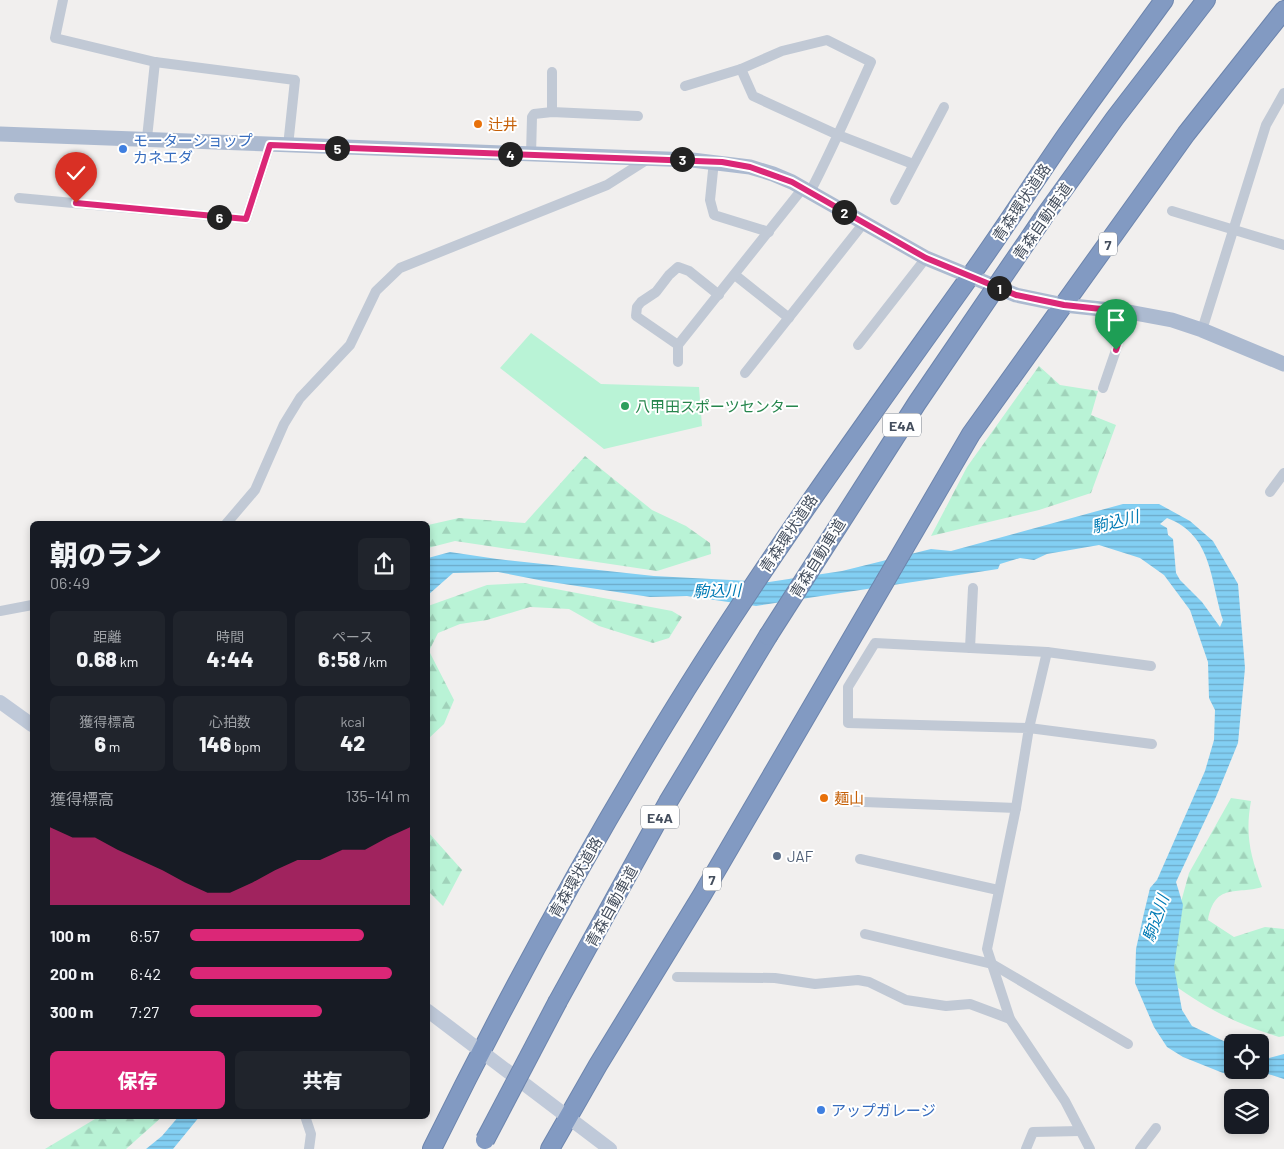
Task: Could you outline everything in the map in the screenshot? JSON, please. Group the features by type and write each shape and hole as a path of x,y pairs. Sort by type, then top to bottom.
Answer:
{"highway":[{"name":"青森環状道路","path":"432,1149 480,1051 605,824 728,623 836,462 970,277 1068,133 1164,0"},
{"name":"青森自動車道","path":"483,1144 558,1001 668,802 768,636 917,403 1043,218 1120,110 1206,0"},
{"name":"7","path":"550,1149 567,1117 702,895 940,484 987,411 1186,134 1284,10"}],"main road":[{"path":"0,134 147,138 288,146 714,162 750,167 773,174 806,190 926,258 1016,295 1064,305 1129,312 1172,320 1202,330 1284,364"}],"street":[{"path":"63,0 55,38 155,62 296,80 288,146"},
{"path":"678,362 678,345 769,232 806,190 838,135 871,62 827,40 782,51 740,68 685,86"},
{"path":"147,138 155,62"},
{"path":"740,68 756,99 838,135 912,164"},
{"path":"552,72 552,112"},
{"path":"1202,330 1266,125 1284,93"},
{"path":"896,200 912,164 944,107"},
{"path":"531,154 532,117 538,113 638,116"},
{"path":"19,198 246,219 270,145"},
{"path":"229,521 255,490 284,424 300,398 350,345 376,291 400,268 606,185 648,160"},
{"path":"714,162 710,200 714,215 769,232"},
{"path":"1172,211 1284,245"},
{"path":"745,373 863,224"},
{"path":"858,345 926,258"},
{"path":"678,345 636,316 637,307 641,302 656,292 678,267 689,271 719,295"},
{"path":"735,275 789,318"},
{"path":"1103,388 1129,312"},
{"path":"1270,492 1284,473"},
{"path":"970,648 973,588"},
{"path":"0,611 30,605"},
{"path":"1151,666 1047,652 875,643 848,687 848,723 1029,728 1152,744"},
{"path":"1047,652 1029,728 1016,808 987,949 1010,1019 1065,1101 1090,1149"},
{"path":"0,702 30,724"},
{"path":"839,801 1016,808"},
{"path":"860,859 998,890"},
{"path":"865,934 992,964 1128,1044"},
{"path":"677,977 775,978 815,984 858,980 868,982 906,1000 946,1006 970,1004 1010,1019"},
{"path":"430,1013 610,1149"},
{"path":"306,1119 311,1134 309,1149"},
{"path":"1140,1149 1156,1128"},
{"path":"1026,1149 1033,1132 1080,1131"}],"green space":[{"name":"八甲田スポーツセンター","path":"531,333 601,384 699,387 702,426 604,449 500,368"},
{"path":"1039,366 1060,385 1098,391 1091,415 1116,425 1091,493 1039,510 931,536 967,467"},
{"path":"585,456 652,510 686,526 710,543 711,554 657,571 455,541 430,547 430,525 459,518 525,523"},
{"path":"524,583 672,611 682,617 669,638 653,643 599,626 569,609 530,607 487,620 460,624 438,633 430,649 430,605 487,585"},
{"path":"430,653 454,700 444,724 430,737"},
{"path":"1231,798 1251,801 1248,824 1250,844 1254,865 1262,887 1228,892 1222,895 1211,908 1208,920 1234,937 1265,927 1284,929 1284,1036 1279,1037 1236,1021 1197,1001 1171,983 1168,949 1189,873"},
{"path":"430,834 462,870 443,906 430,893"},
{"path":"95,1119 160,1119 126,1149 45,1149"}],"water":[{"name":"駒込川","path":"1123,504 1159,504 1190,521 1213,541 1238,584 1245,668 1238,743 1216,797 1176,882 1183,905 1174,967 1182,1010 1192,1026 1224,1041 1224,1073 1183,1057 1167,1047 1154,1027 1135,983 1136,949 1150,888 1157,880 1205,771 1214,740 1215,710 1209,698 1208,662 1190,610 1164,575 1140,558 1099,545 1047,554 1034,560 1020,558 1000,564 998,569 756,606 687,596 650,597 498,572 453,573 430,593 430,557 450,552 654,576 769,582 842,571 931,549 951,551","holes":["1167,518 1182,526 1202,547 1212,575 1223,620 1220,627 1202,602 1180,580 1176,573 1173,539 1168,535 1167,528 1160,524"]},
{"path":"1284,1054 1284,1079 1269,1074 1269,1058"},
{"path":"176,1119 198,1119 173,1149 146,1149 162,1136"}],"place":[{"name":"辻井","path":"478,124"},
{"name":"モーターショップ カネエダ","path":"123,149"},
{"name":"八甲田スポーツセンター","path":"625,406"},
{"name":"麺山","path":"824,798"},
{"name":"JAF","path":"777,856"},
{"name":"アップガレージ","path":"821,1110"}],"route":[{"path":"76,203 246,219 270,145 722,162 750,167 792,182 863,224 926,258 1016,295 1064,305 1129,312 1116,350"}]}
